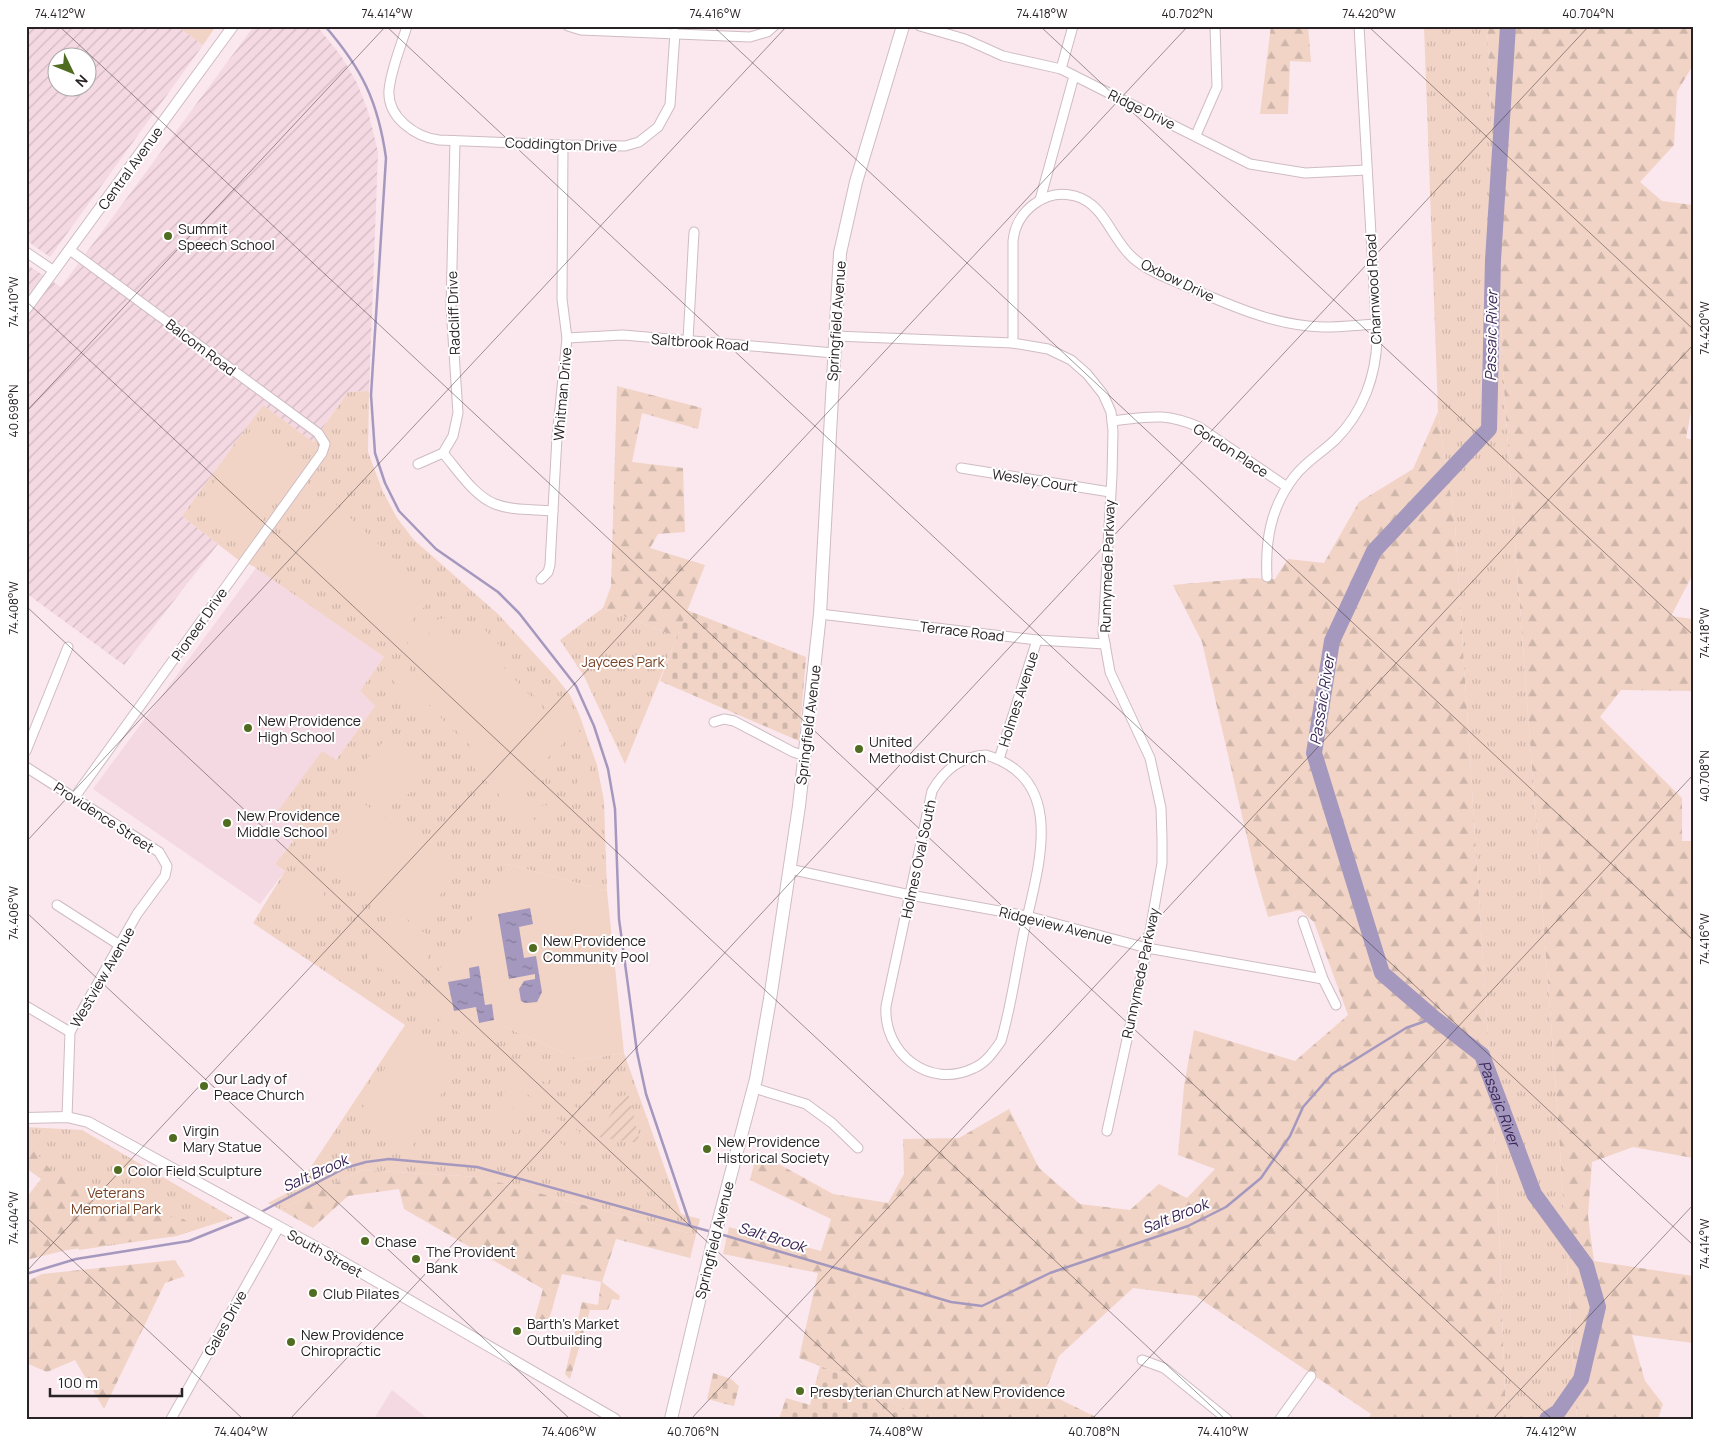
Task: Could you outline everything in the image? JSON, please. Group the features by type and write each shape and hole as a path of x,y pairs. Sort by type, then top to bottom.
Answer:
{"main road":[{"name":"Springfield Avenue","path":"671,1419 718,1222 754,1088 770,998 804,756 820,614 838,269 848,213 903,26"}],"street":[{"name":"Central Avenue","path":"26,309 233,26"},
{"name":"Coddington Drive","path":"407,26 389,88 389,96 394,110 410,129 424,137 455,141 563,146 625,146 639,142 653,133 663,121 670,105 675,33"},
{"path":"568,26 581,30 750,37 759,35 774,26"},
{"name":"Ridge Drive","path":"920,26 965,39 1003,56 1061,69 1196,135 1250,164 1305,173 1367,170"},
{"path":"1061,69 1073,26"},
{"path":"1196,135 1217,87 1215,26"},
{"name":"Charnwood Road","path":"1267,577 1266,552 1270,527 1288,487 1303,466 1341,433 1362,404 1375,363 1376,324 1359,26"},
{"path":"1013,343 1014,236 1021,217 1040,200 1074,76"},
{"name":"Radcliff Drive","path":"443,452 453,436 458,413 451,307 455,141"},
{"name":"Whitman Drive","path":"542,579 548,572 550,565 552,511 567,338 562,299 563,146"},
{"name":"Oxbow Drive","path":"1040,200 1065,195 1085,200 1101,213 1118,242 1141,265 1252,313 1305,326 1323,327 1376,324"},
{"path":"688,340 694,232"},
{"name":"Balcom Road","path":"70,250 318,433 324,440 324,449"},
{"path":"26,252 54,271"},
{"name":"Saltbrook Road","path":"567,338 623,335 834,353"},
{"name":"Runnymede Parkway","path":"834,336 1013,343 1048,348 1071,360 1098,387 1111,412 1105,644 1110,672 1150,758 1161,808 1162,863 1107,1131"},
{"name":"Gordon Place","path":"1112,422 1161,416 1185,421 1199,427 1288,487"},
{"name":"Pioneer Drive","path":"74,798 324,449"},
{"path":"418,464 443,452 476,490 494,504 508,508 552,511"},
{"name":"Wesley Court","path":"961,468 1110,492"},
{"name":"Terrace Road","path":"820,614 1037,640 1105,644"},
{"name":"Holmes Avenue","path":"999,759 1037,640"},
{"path":"26,751 68,647"},
{"path":"714,722 724,719 734,721 804,756"},
{"name":"Holmes Oval South","path":"986,755 999,759 1012,765 1024,777 1036,798 1042,821 1042,840 1001,1040 992,1054 976,1068 960,1074 945,1075 919,1069 900,1053 893,1042 885,1018 886,1006 929,804 937,782 948,770 968,758 986,755"},
{"name":"Providence Street","path":"26,767 159,852 167,866 165,876"},
{"name":"Ridgeview Avenue","path":"789,870 910,895 1027,916 1146,948 1323,979"},
{"name":"Westview Avenue","path":"67,1117 70,1032 137,914 165,876"},
{"path":"57,906 120,946"},
{"path":"1303,921 1323,979 1336,1005"},
{"path":"26,1006 70,1032"},
{"path":"754,1088 806,1104 832,1123 858,1148"},
{"name":"South Street","path":"26,1118 67,1117 88,1122 276,1225 615,1419"},
{"name":"Gales Drive","path":"171,1419 276,1225"},
{"path":"1142,1360 1164,1368 1227,1419"},
{"path":"1280,1419 1310,1376"}],"shaded area":[{"path":"26,26 177,26 203,45 50,257 26,240"},
{"path":"254,26 317,26 341,56 357,83 368,111 378,152 369,391 348,392 313,442 263,405 182,516 218,544 124,665 26,593 26,264 61,287"},
{"name":"New Providence High School","path":"256,568 384,657 360,691 375,706 335,761 322,751 279,812 297,825 293,840 275,864 285,871 260,904 93,789"},
{"path":"392,1390 428,1419 374,1419"}],"green space":[{"path":"177,26 216,26 203,45"},
{"path":"1271,26 1308,26 1311,62 1290,61 1288,114 1260,114"},
{"path":"1424,26 1487,26 1505,405 1557,1104 1577,1419 1506,1419 1497,1178 1455,524 1438,412"},
{"path":"1487,26 1693,26 1693,65 1677,92 1674,145 1640,182 1662,201 1693,205 1693,401 1686,438 1693,440 1693,574 1671,616 1693,619 1693,691 1621,690 1600,717 1682,798 1682,841 1693,841 1693,1158 1633,1147 1592,1162 1588,1216 1594,1261 1693,1276 1693,1343 1632,1335 1645,1381 1663,1404 1658,1419 1577,1419 1557,1104 1505,405"},
{"path":"617,386 702,408 698,429 642,413 632,462 683,468 685,532 658,534 650,548 705,565 677,637 603,608 611,586"},
{"path":"369,391 368,452 383,492 397,518 414,540 498,614 555,676 570,695 579,714 597,765 604,801 607,891 507,864 505,1027 580,1060 624,1053 681,1214 700,1219 696,1235 479,1177 362,1170 281,1210 268,1203 297,1188 405,1025 253,923 285,871 275,864 293,841 288,836 297,825 278,811 322,751 336,760 375,706 360,691 384,657 253,566 237,559 182,516 263,405 313,442 348,392"},
{"path":"1438,412 1455,524 1497,1178 1506,1419 1368,1419 1371,1414 1196,1296 1133,1288 1059,1356 1045,1392 1100,1419 922,1419 854,1379 799,1358 818,1273 723,1254 729,1227 821,1251 831,1219 750,1180 757,1152 833,1194 888,1203 904,1174 903,1139 959,1138 1009,1109 1039,1168 1080,1204 1130,1210 1159,1184 1187,1198 1215,1169 1178,1155 1184,1086 1194,1030 1295,1061 1348,1015 1314,922 1300,910 1268,917 1255,872 1202,642 1173,585 1252,578 1275,579 1288,559 1324,563 1359,502 1413,469"},
{"path":"255,424 305,461 243,545 196,508"},
{"path":"329,498 434,596 392,643 283,546"},
{"name":"Jaycees Park","path":"603,608 677,637 625,764 584,676 560,640"},
{"path":"687,610 806,657 799,741 660,681"},
{"path":"445,618 470,621 486,631 579,731 587,746 590,761 588,776 582,790 573,801 561,809 546,814 529,813 536,822 530,828 383,670 390,664 401,676 401,665 406,646 418,631 435,621","holes":["447,626 463,628 478,635 575,740 580,756 581,770 577,783 569,794 559,802 546,805 531,805 516,799 416,691 410,670 414,650 427,635 436,629"]},
{"path":"441,628 454,641 424,668 412,655"},
{"path":"471,632 569,738 512,791 414,685"},
{"path":"393,734 393,740 426,773 411,792 390,799 379,798 368,793 360,785 353,773 385,740 385,735"},
{"path":"358,800 459,866 419,927 318,861"},
{"name":"New Providence Community Pool","path":"507,864 607,891 624,1053 580,1060 505,1027 489,1053 417,1005"},
{"path":"299,870 310,872 323,882 324,897 321,905 310,916 283,902 281,896"},
{"path":"405,922 434,938 437,942 409,988 368,960 368,953 373,940 384,930"},
{"path":"404,1034 458,1064 410,1151 356,1120"},
{"path":"528,1055 555,1071 547,1084 521,1067"},
{"path":"518,1071 545,1088 537,1100 510,1084"},
{"path":"573,1083 600,1100 592,1112 565,1095"},
{"path":"508,1087 535,1104 527,1117 500,1100"},
{"path":"622,1095 629,1096 640,1143 597,1137"},
{"path":"563,1099 590,1116 582,1128 555,1112"},
{"path":"498,1104 525,1121 517,1133 490,1116"},
{"path":"553,1116 580,1132 572,1145 545,1128"},
{"name":"Veterans Memorial Park","path":"26,1127 82,1130 233,1218 176,1236 79,1250 72,1198 26,1164"},
{"path":"543,1132 570,1149 562,1161 535,1144"},
{"path":"33,1149 49,1168 67,1179 101,1192 126,1210 184,1219 195,1230 176,1236 67,1250 26,1260 26,1198 41,1179 26,1168 26,1158"},
{"path":"362,1170 479,1177 696,1235 690,1258 616,1239 602,1282 620,1296 619,1300 612,1299 608,1310 590,1310 570,1379 565,1374 582,1302 598,1305 601,1282 562,1274 547,1327 534,1321 543,1289 404,1209 399,1189 348,1196 313,1228 281,1210"},
{"path":"175,1260 185,1276 165,1283 104,1409 75,1360 47,1372 26,1363 26,1282 42,1274"},
{"path":"820,1366 854,1379 922,1419 779,1419 786,1398 810,1405"},
{"path":"713,1373 731,1379 739,1386 734,1406 707,1399"}],"water":[{"path":"530,908 533,924 519,927 524,958 536,956 542,992 537,1002 525,1003 521,1001 519,989 524,981 535,979 535,974 509,979 498,914"},
{"path":"479,966 485,1005 492,1004 494,1020 479,1023 476,1007 454,1011 448,982 470,978 469,968"}],"waterway":[{"path":"325,26 349,57 366,87 378,119 386,158 371,395 375,453 385,483 399,511 436,549 498,592 519,613 576,686 594,726 608,769 615,809 619,919 637,1052 646,1094 690,1224"},
{"name":"Passaic River","path":"1508,26 1493,260 1489,429 1374,551 1332,641 1314,753 1382,973 1434,1018 1482,1055 1534,1194 1586,1265 1598,1307 1581,1379 1558,1412 1547,1419"},
{"name":"Salt Brook","path":"720,1234 951,1302 982,1306 1050,1273 1188,1226 1226,1207 1261,1178 1290,1136 1303,1107 1332,1074 1406,1028 1434,1018"},
{"name":"Salt Brook","path":"259,1213 345,1168 366,1162 389,1159 477,1167 712,1232"},
{"name":"Salt Brook","path":"26,1274 76,1259 189,1241 251,1216"}],"place":[{"name":"Summit Speech School","path":"168,236"},
{"name":"New Providence High School","path":"248,728"},
{"name":"United Methodist Church","path":"859,749"},
{"name":"New Providence Middle School","path":"227,823"},
{"name":"New Providence Community Pool","path":"533,948"},
{"name":"Our Lady of Peace Church","path":"204,1086"},
{"name":"Virgin Mary Statue","path":"173,1138"},
{"name":"New Providence Historical Society","path":"707,1149"},
{"name":"Color Field Sculpture","path":"118,1170"},
{"name":"Chase","path":"365,1241"},
{"name":"The Provident Bank","path":"416,1259"},
{"name":"Club Pilates","path":"313,1293"},
{"name":"Barth's Market Outbuilding","path":"517,1331"},
{"name":"New Providence Chiropractic","path":"291,1342"},
{"name":"Presbyterian Church at New Providence","path":"800,1391"}]}
